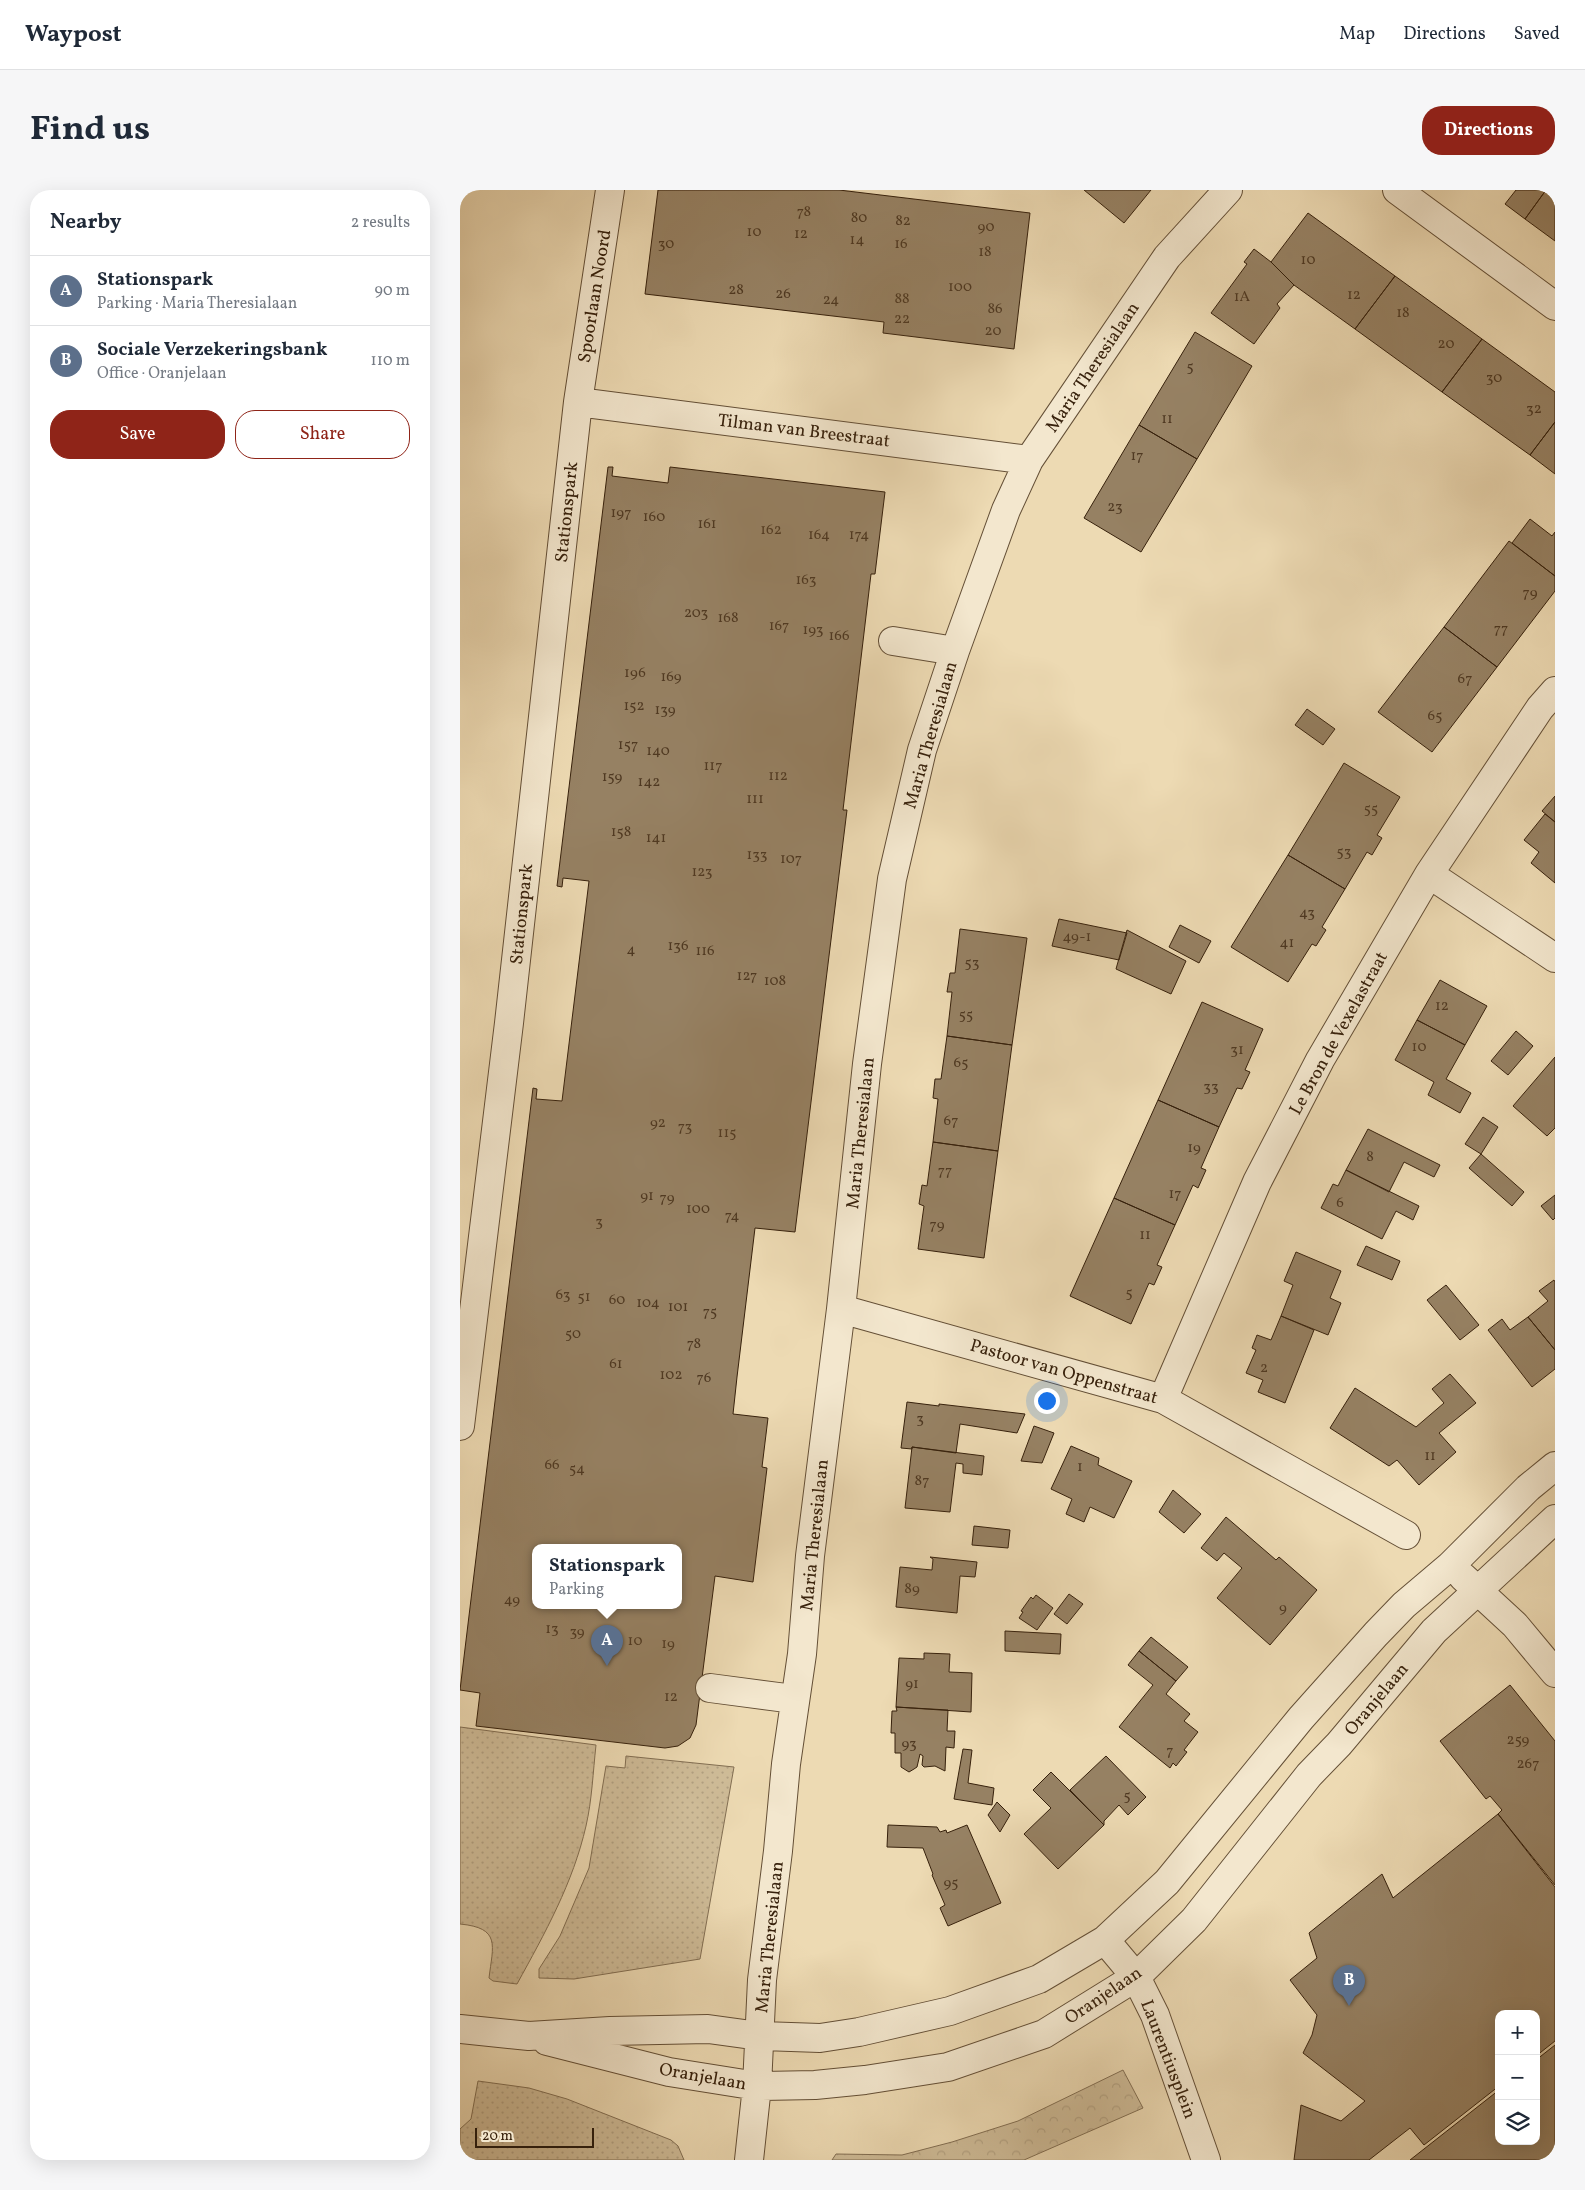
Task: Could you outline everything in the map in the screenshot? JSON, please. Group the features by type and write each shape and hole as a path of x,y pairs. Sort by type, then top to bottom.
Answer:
{"street":[{"name":"Spoorlaan Noord","path":"578,402 610,190"},
{"name":"Maria Theresialaan","path":"748,2160 756,2086 762,1980 794,1699 802,1654 810,1556 841,1309 867,1064 892,878 922,750 955,651 1006,510 1030,460 1167,257 1228,190"},
{"path":"1397,190 1555,306"},
{"name":"Tilman van Breestraat","path":"578,402 1030,460"},
{"name":"Stationspark","path":"460,1426 510,1013 578,402"},
{"path":"893,641 955,651"},
{"name":"Le Bron de Vexelastraat","path":"1162,1399 1257,1182 1320,1060 1428,874 1540,708 1555,690"},
{"path":"1428,874 1555,958"},
{"name":"Pastoor van Oppenstraat","path":"841,1309 1162,1399 1406,1534"},
{"name":"Oranjelaan","path":"460,2029 529,2036 610,2031 708,2029 759,2036 830,2037 950,2011 1039,1979 1105,1940 1168,1882 1301,1718 1376,1634 1404,1605 1450,1566 1528,1488 1555,1466"},
{"name":"Oranjelaan","path":"529,2036 584,2052 669,2072 756,2086 815,2085 865,2080 948,2067 1044,2034 1136,1977 1194,1920 1309,1775 1339,1744 1434,1631 1555,1519"},
{"path":"1450,1566 1515,1624 1555,1673"},
{"path":"710,1688 794,1699"},
{"name":"Laurentiusplein","path":"1105,1940 1136,1977 1155,2015 1206,2160"}],"green space":[{"path":"460,1727 596,1745 590,1806 574,1868 538,1946 517,1984 493,1981 489,1978 492,1947 488,1934 482,1929 460,1924"},
{"path":"626,1756 734,1767 700,1959 574,1979 539,1978 539,1969 560,1936 589,1868 606,1766 625,1768"},
{"path":"1123,2070 1143,2108 1024,2160 832,2160 836,2154 902,2155 952,2142 1018,2121"},
{"path":"478,2081 529,2088 567,2099 671,2140 678,2146 684,2160 460,2160 460,2129 471,2119"}],"building":[{"path":"658,190 839,190 1030,213 1014,349 883,333 884,322 645,294"},
{"path":"1084,190 1151,190 1124,223"},
{"path":"1516,190 1546,190 1525,219 1505,204"},
{"path":"1546,190 1555,190 1555,241 1525,219"},
{"path":"1308,213 1395,276 1355,329 1294,285 1271,262"},
{"path":"1254,249 1271,262 1294,285 1277,304 1280,308 1254,344 1211,313 1247,264 1244,262"},
{"path":"1395,276 1482,339 1442,392 1355,329"},
{"path":"1195,332 1252,366 1197,459 1139,425"},
{"path":"1482,339 1555,392 1555,422 1530,455 1442,392"},
{"path":"1555,422 1555,474 1530,455"},
{"path":"1139,425 1197,459 1141,552 1084,518"},
{"path":"608,467 613,467 612,476 668,483 670,467 885,492 875,574 871,574 843,810 847,810 795,1232 755,1228 733,1414 768,1418 762,1467 767,1468 753,1582 715,1576 696,1725 690,1738 678,1746 665,1748 476,1726 480,1693 460,1690 533,1088 537,1089 536,1099 562,1101 589,881 563,878 562,887 557,886"},
{"path":"1530,519 1552,536 1555,532 1555,576 1512,543"},
{"path":"1509,541 1555,576 1555,591 1497,667 1444,627"},
{"path":"1444,627 1497,667 1432,752 1378,712"},
{"path":"1307,709 1335,729 1323,745 1295,725"},
{"path":"1344,763 1400,797 1377,835 1382,838 1372,855 1367,852 1345,889 1288,855"},
{"path":"1555,796 1555,822 1542,811"},
{"path":"1545,814 1555,822 1555,883 1531,863 1539,852 1524,840"},
{"path":"1288,855 1345,889 1322,927 1326,930 1316,946 1312,944 1288,982 1231,947"},
{"path":"1059,919 1127,933 1119,960 1052,946"},
{"path":"1180,925 1211,941 1199,963 1169,947"},
{"path":"960,929 1027,938 1012,1045 947,1036 952,992 947,992 950,973 955,973"},
{"path":"1127,930 1186,961 1171,994 1116,969"},
{"path":"1440,980 1487,1006 1465,1045 1417,1020"},
{"path":"1202,1002 1263,1029 1245,1070 1250,1072 1242,1089 1237,1088 1219,1127 1158,1100"},
{"path":"1417,1020 1465,1045 1446,1079 1471,1093 1460,1113 1428,1095 1434,1082 1395,1060"},
{"path":"1516,1031 1533,1046 1508,1075 1491,1061"},
{"path":"947,1036 1012,1045 998,1151 933,1142 938,1099 933,1098 935,1079 941,1079"},
{"path":"1555,1057 1555,1128 1547,1136 1513,1106"},
{"path":"1158,1100 1219,1127 1201,1168 1206,1170 1198,1188 1193,1185 1175,1225 1114,1198"},
{"path":"1483,1117 1498,1127 1481,1154 1465,1144"},
{"path":"1368,1129 1440,1165 1434,1177 1404,1162 1389,1192 1346,1170"},
{"path":"933,1142 998,1151 984,1258 918,1249 924,1206 919,1204 922,1185 927,1186"},
{"path":"1481,1154 1524,1192 1512,1206 1469,1168"},
{"path":"1346,1170 1419,1206 1413,1220 1396,1211 1382,1239 1321,1208 1333,1184 1338,1186"},
{"path":"1555,1195 1555,1218 1553,1220 1541,1206"},
{"path":"1114,1198 1175,1225 1157,1265 1162,1267 1154,1285 1149,1283 1131,1324 1070,1296"},
{"path":"1366,1246 1400,1261 1392,1280 1357,1265"},
{"path":"1296,1252 1341,1271 1330,1298 1341,1303 1328,1335 1281,1316 1293,1285 1284,1281"},
{"path":"1554,1280 1555,1350 1528,1317 1548,1301 1539,1291"},
{"path":"1446,1285 1479,1325 1460,1340 1427,1300"},
{"path":"1281,1316 1314,1330 1285,1403 1258,1392 1263,1380 1246,1373 1256,1350 1252,1348 1257,1335 1271,1340"},
{"path":"1528,1317 1555,1350 1555,1369 1532,1387 1488,1330 1502,1319 1510,1330"},
{"path":"1450,1374 1476,1403 1439,1433 1456,1452 1419,1485 1397,1460 1389,1466 1330,1428 1355,1388 1416,1427 1444,1403 1432,1389"},
{"path":"907,1402 1025,1414 1017,1433 960,1424 956,1453 912,1447 912,1449 901,1448"},
{"path":"1034,1426 1054,1433 1042,1463 1021,1461"},
{"path":"1071,1446 1099,1458 1098,1465 1132,1481 1114,1518 1090,1507 1084,1522 1066,1514 1072,1499 1051,1489"},
{"path":"912,1447 984,1456 982,1475 963,1473 963,1464 956,1463 950,1512 905,1508"},
{"path":"1173,1490 1201,1514 1184,1533 1159,1512"},
{"path":"1226,1517 1276,1560 1279,1557 1317,1590 1270,1645 1217,1598 1242,1568 1224,1553 1217,1561 1201,1548"},
{"path":"974,1526 1010,1530 1008,1548 972,1545"},
{"path":"930,1557 977,1562 975,1577 960,1576 957,1613 896,1607 900,1567 932,1570 933,1559"},
{"path":"1069,1594 1083,1604 1067,1624 1054,1614"},
{"path":"1036,1595 1053,1608 1037,1630 1019,1618 1023,1612 1021,1611 1031,1597 1033,1599"},
{"path":"1005,1631 1061,1634 1060,1654 1005,1651"},
{"path":"1151,1637 1188,1667 1176,1681 1139,1651"},
{"path":"1139,1651 1176,1681 1166,1694 1190,1714 1184,1721 1198,1732 1184,1750 1187,1752 1176,1766 1173,1763 1170,1768 1119,1727 1153,1685 1128,1665"},
{"path":"924,1653 950,1654 949,1672 972,1673 971,1712 896,1707 899,1658 924,1659"},
{"path":"1510,1685 1555,1741 1555,1885 1498,1814 1502,1810 1490,1796 1486,1799 1440,1741"},
{"path":"896,1707 948,1710 947,1731 955,1731 954,1748 946,1747 945,1771 935,1766 924,1767 922,1765 923,1756 920,1754 917,1767 909,1772 901,1767 901,1753 895,1753 895,1733 891,1733 892,1711 897,1711"},
{"path":"963,1749 972,1750 968,1783 994,1788 992,1805 954,1799"},
{"path":"1106,1756 1146,1797 1128,1815 1119,1805 1104,1821 1104,1825 1070,1790"},
{"path":"1051,1772 1104,1825 1058,1869 1024,1834 1051,1808 1033,1790"},
{"path":"997,1802 1010,1815 1000,1832 988,1815"},
{"path":"1498,1814 1555,1887 1555,2041 1540,2053 1540,2010 1495,2010 1495,2089 1424,2145 1410,2128 1369,2160 1294,2160 1301,2105 1341,2121 1365,2101 1303,2053 1312,2035 1317,2015 1290,1980 1317,1958 1309,1933 1382,1874 1393,1898"},
{"path":"888,1825 937,1827 940,1832 946,1830 947,1833 967,1825 1001,1903 948,1926 940,1908 945,1905 923,1848 887,1847"},
{"path":"1555,2045 1555,2160 1410,2160 1495,2093 1495,2145 1540,2145 1540,2057"}],"place":[{"name":"Stationspark","path":"607,1666"},
{"name":"Sociale Verzekeringsbank","path":"1349,2006"}]}
